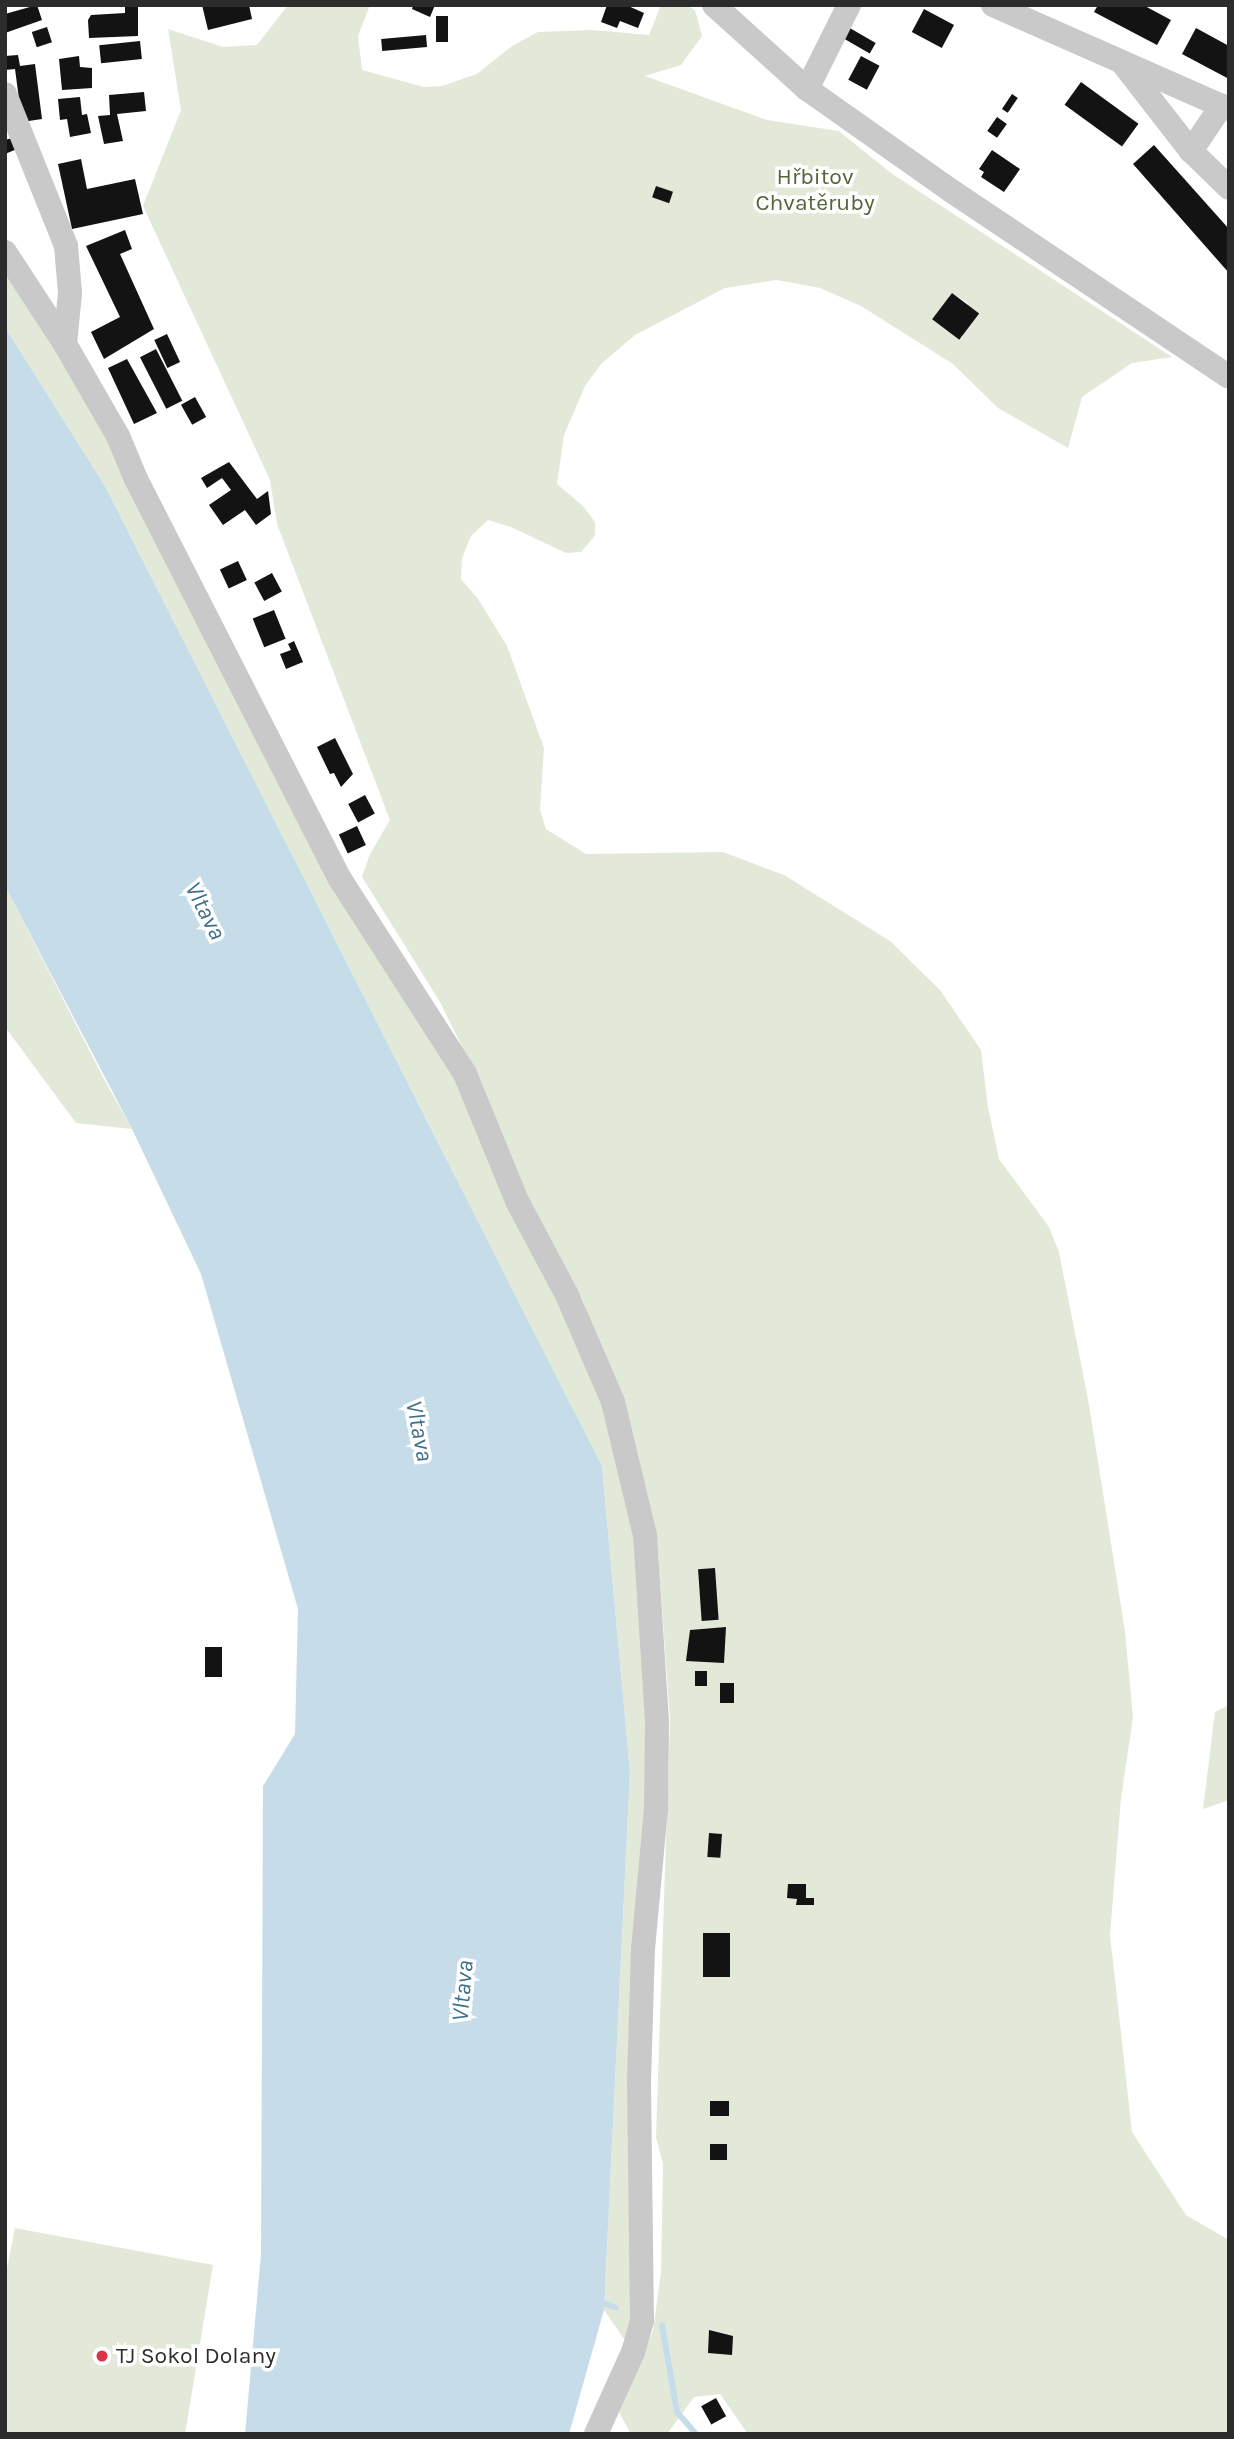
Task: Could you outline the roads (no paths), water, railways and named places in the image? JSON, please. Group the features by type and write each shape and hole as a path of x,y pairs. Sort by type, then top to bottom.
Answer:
{"street":[{"path":"714,5 807,89 953,192 1229,377"},
{"path":"807,89 849,5"},
{"path":"993,5 1124,65 1225,107 1191,151"},
{"path":"1124,65 1191,151 1229,187"},
{"path":"5,94 66,246 70,293 65,344"},
{"path":"5,252 65,344 118,436 136,479 340,879 465,1074 517,1200 567,1295 613,1402 645,1535 657,1723 656,1809 643,1948 639,2079 642,2321 633,2352 596,2434"}],"water":[{"name":"Vltava","path":"5,327 105,486 602,1466 630,1772 604,2310 569,2434 245,2434 261,2254 263,1786 295,1734 298,1609 201,1274 132,1129 5,886"}],"waterway":[{"path":"598,2301 616,2308"},
{"path":"662,2325 677,2412 696,2434"}],"place":[{"name":"TJ Sokol Dolany","path":"102,2356"}],"park label":[{"name":"Hřbitov Chvatěruby","path":"815,190"}]}
